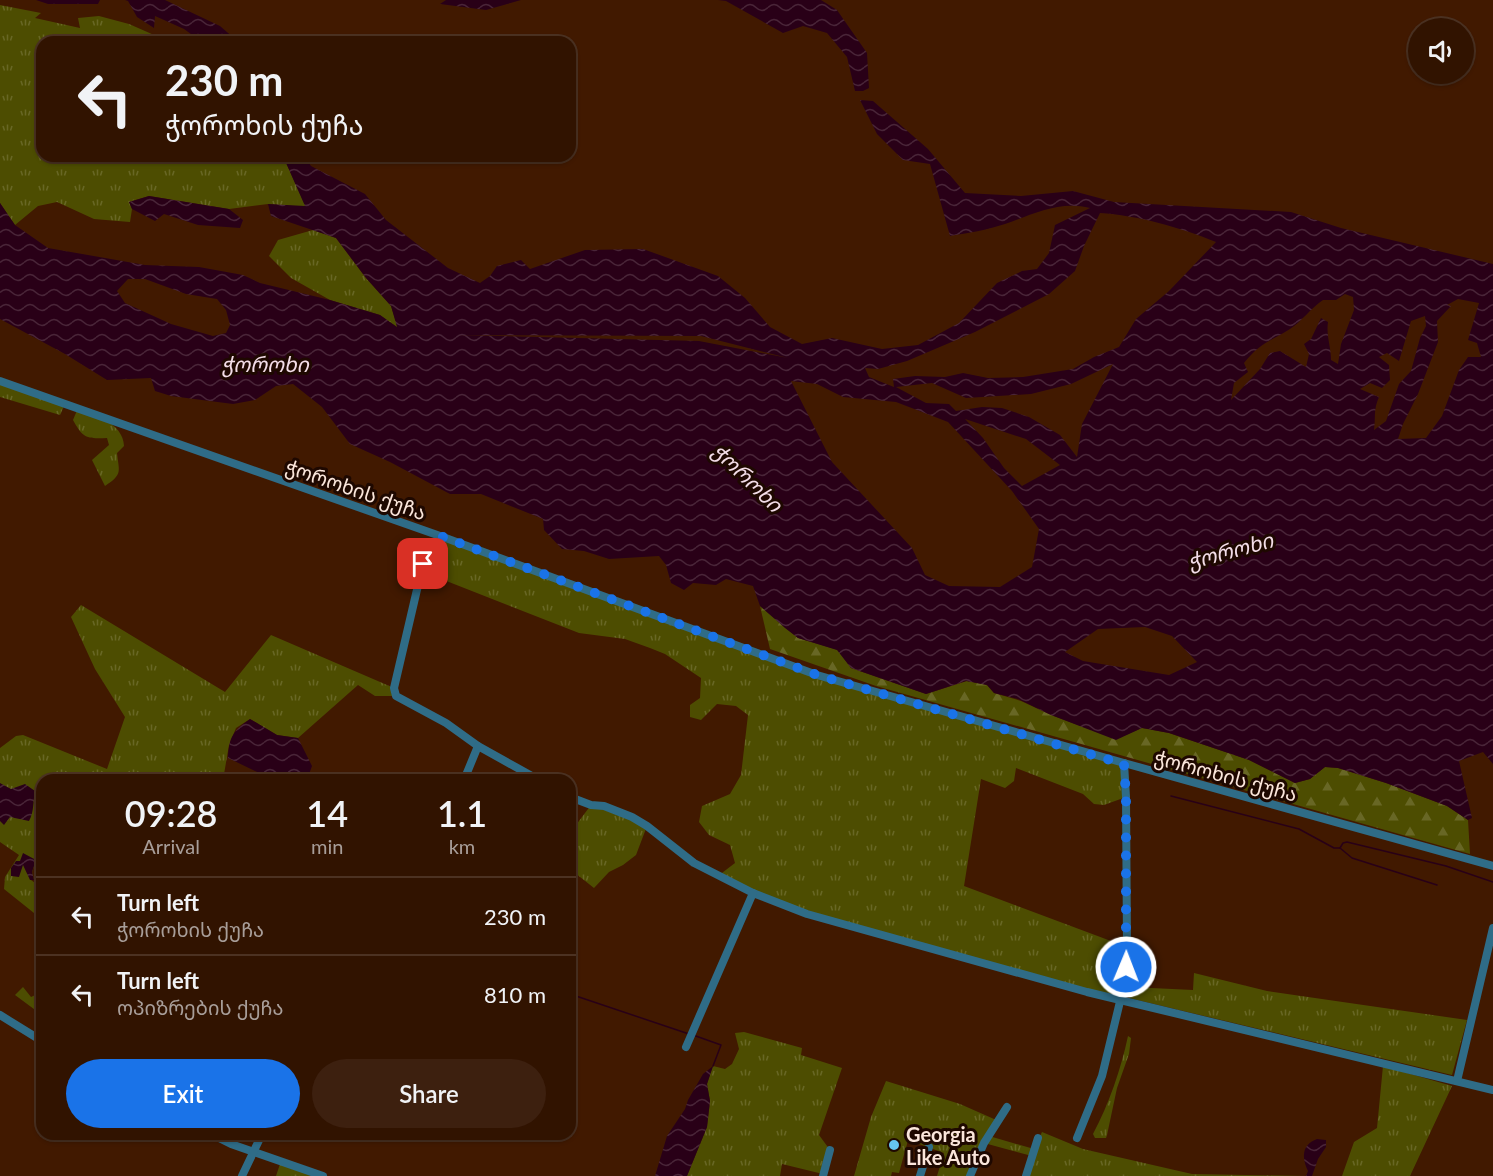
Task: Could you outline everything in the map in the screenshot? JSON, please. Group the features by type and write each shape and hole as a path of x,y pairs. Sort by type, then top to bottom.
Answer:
{"street":[{"name":"ჭოროხის ქუჩა","path":"0,381 443,537 817,675 1124,764 1493,866"},
{"path":"443,537 438,544 428,548 423,564 394,688 396,696 446,723 478,746 528,774"},
{"path":"466,774 478,746"},
{"path":"1077,1138 1102,1076 1124,985 1127,947 1124,764"},
{"path":"576,799 632,817 694,863 753,893 807,914 1120,1000 1493,1090"},
{"path":"686,1047 753,893"},
{"path":"1457,1082 1493,928"},
{"path":"0,1015 36,1037"},
{"path":"970,1176 984,1143 1007,1107"},
{"path":"1026,1176 1038,1138"},
{"path":"225,1140 323,1176"},
{"path":"242,1176 259,1140"},
{"path":"920,1176 929,1147"},
{"path":"823,1176 830,1150"}],"green space":[{"path":"0,5 41,13 35,18 80,28 78,18 99,16 129,24 156,36 36,36 36,162 286,162 306,207 268,204 229,209 149,196 129,202 132,209 130,222 94,219 57,202 38,206 15,225 0,203"},
{"path":"313,230 336,238 366,278 391,306 398,328 380,315 330,300 291,278 269,256 278,240"},
{"path":"0,381 65,404 60,415 0,397"},
{"path":"78,408 107,421 119,431 122,438 124,446 117,453 119,469 117,475 105,486 92,460 109,445 107,438 86,436 80,431 73,420"},
{"path":"443,537 760,655 1124,763 1126,797 1104,805 1094,804 1083,794 1016,768 1014,781 1005,788 981,779 964,886 1127,947 1120,1000 807,914 718,876 735,863 730,845 709,835 699,822 702,806 730,794 741,775 748,715 736,706 717,704 701,720 690,717 690,705 700,698 701,678 665,654 625,639 579,633 421,571 428,548"},
{"path":"81,605 225,692 271,635 394,688 396,696 375,696 358,685 298,738 277,735 250,719 236,728 229,745 224,774 36,774 36,861 32,872 34,880 31,880 36,884 36,910 34,913 4,889 5,877 19,855 0,842 0,748 16,736 23,735 107,769 125,717 95,669 71,617"},
{"path":"760,606 798,638 838,650 851,668 926,694 967,681 987,685 994,693 1021,701 1051,715 1116,739 1142,728 1169,733 1249,760 1295,783 1310,779 1325,767 1338,768 1386,783 1447,806 1468,820 1470,854 876,686 770,649"},
{"path":"591,805 647,826 636,855 609,872 594,888 576,874 576,842 578,839 576,825"},
{"path":"1194,973 1267,991 1467,1020 1452,1075 1129,998 1130,987 1193,990"},
{"path":"23,987 31,997 36,995 36,1011 15,995"},
{"path":"744,1032 802,1048 801,1055 842,1068 819,1135 830,1150 823,1174 782,1164 780,1176 687,1176 707,1127 710,1101 707,1084 713,1066 725,1069 732,1064 739,1049 735,1033"},
{"path":"1128,1036 1131,1038 1129,1054 1117,1088 1107,1135 1106,1138 1095,1138 1093,1134 1114,1086"},
{"path":"1383,1066 1452,1086 1410,1176 1342,1176 1354,1142 1377,1128"},
{"path":"886,1081 960,1104 994,1119 998,1121 989,1136 1034,1149 1042,1132 1083,1149 1192,1174 1306,1176 1026,1176 1032,1156 984,1143 970,1176 937,1176 944,1153 908,1140 899,1173 892,1172 891,1176 854,1176 871,1117"},
{"path":"281,1161 323,1176 276,1176"}],"water":[{"path":"36,0 100,0 98,4 48,4"},
{"path":"125,0 165,0 220,26 232,36 194,36 155,16 154,28 137,17 128,1"},
{"path":"446,0 521,0 486,10 440,4"},
{"path":"718,0 821,0 837,10 867,53 869,88 855,91 847,57 827,33 803,26 783,33 726,1"},
{"name":"ჭოროხი","path":"860,100 873,101 928,149 965,193 1021,196 1073,191 1114,202 1291,212 1341,228 1493,264 1493,764 1483,752 1459,761 1472,818 1468,820 1447,806 1338,768 1325,767 1310,779 1295,783 1249,760 1169,733 1142,728 1116,740 1051,715 1018,699 994,693 987,685 966,681 926,694 851,668 837,650 798,638 760,606 753,586 726,579 716,585 693,583 684,590 671,583 666,565 659,556 609,559 584,551 562,549 544,530 543,519 481,494 450,494 350,444 322,407 293,384 276,386 255,400 233,404 171,396 155,391 151,378 107,380 0,319 0,203 15,225 48,248 145,265 199,267 243,275 260,283 380,315 397,327 391,306 366,278 336,238 271,216 268,204 305,206 286,162 308,162 311,166 365,194 386,220 448,268 480,283 490,276 497,266 521,260 530,269 585,250 643,249 718,276 745,298 770,327 802,344 832,338 882,349 918,345 959,323 997,283 1022,271 1037,269 1049,253 1055,225 1090,208 1057,207 991,228 950,236 930,164 903,160 877,134","holes":["1100,213 1129,216 1159,223 1216,242 1169,291 1136,319 1119,347 1073,369 1023,377 988,378 963,373 945,377 915,376 893,379 894,387 869,377 865,368 878,369 907,361 975,332 1049,294 1075,271","128,279 145,279 186,294 217,299 226,310 230,325 226,333 213,336 171,324 125,303 117,291","1345,294 1353,297 1354,310 1341,344 1338,364 1331,360 1328,322 1321,318 1311,339 1304,344 1309,354 1306,367 1280,351 1270,353 1260,369 1231,400 1234,383 1248,372 1244,363 1250,356 1294,326 1323,300 1336,300","1458,299 1479,303 1468,340 1477,343 1481,357 1468,357 1459,370 1442,416 1426,438 1398,439 1438,342 1437,321 1451,306 1447,305","1425,316 1426,326 1420,338 1411,371 1399,384 1386,421 1374,430 1375,410 1379,397 1360,389 1370,383 1382,388 1390,380 1389,365 1379,357 1387,353 1399,361 1411,321","457,335 701,336 788,358 699,341","1113,364 1082,424 1077,457 1060,435 1029,417 1002,408 982,407 956,411 949,404 926,403 896,387 932,383 966,398 1031,394 1071,384","791,381 817,384 843,397 896,402 948,422 1012,491 1039,529 1032,567 1000,587 949,586 925,575 912,548 832,462","965,419 1026,439 1060,465 1022,486 1004,468 983,438","1145,627 1172,636 1197,662 1169,675 1083,661 1065,652 1098,629"]},
{"path":"149,196 229,209 243,220 240,228 198,225 164,214 155,221 132,209 129,202"},
{"path":"250,719 277,735 298,738 312,766 309,774 261,774 228,758 229,745 233,735"},
{"path":"0,783 11,789 25,784 35,791 33,811 29,821 10,817 4,825 0,821"},
{"path":"23,853 36,860 32,872 34,880 30,880 23,865 19,877 11,876 11,868 16,861 20,861"},
{"path":"713,1066 707,1084 710,1101 707,1127 687,1176 655,1176 667,1136 685,1109 703,1074"},
{"path":"1317,1139 1326,1140 1326,1147 1318,1159 1312,1176 1306,1176 1308,1171 1304,1152 1308,1145"}],"waterway":[{"path":"1171,796 1299,829 1334,848 1340,848"},
{"path":"1437,885 1352,858 1340,848 1343,843 1347,842 1446,866 1493,882"},
{"path":"576,996 689,1034"},
{"path":"693,1035 721,1045 713,1066"}],"place":[{"name":"Georgia Like Auto","path":"894,1145"}],"route":[{"path":"423,564 428,548 438,544 443,537 817,675 1124,764 1126,967"}]}
